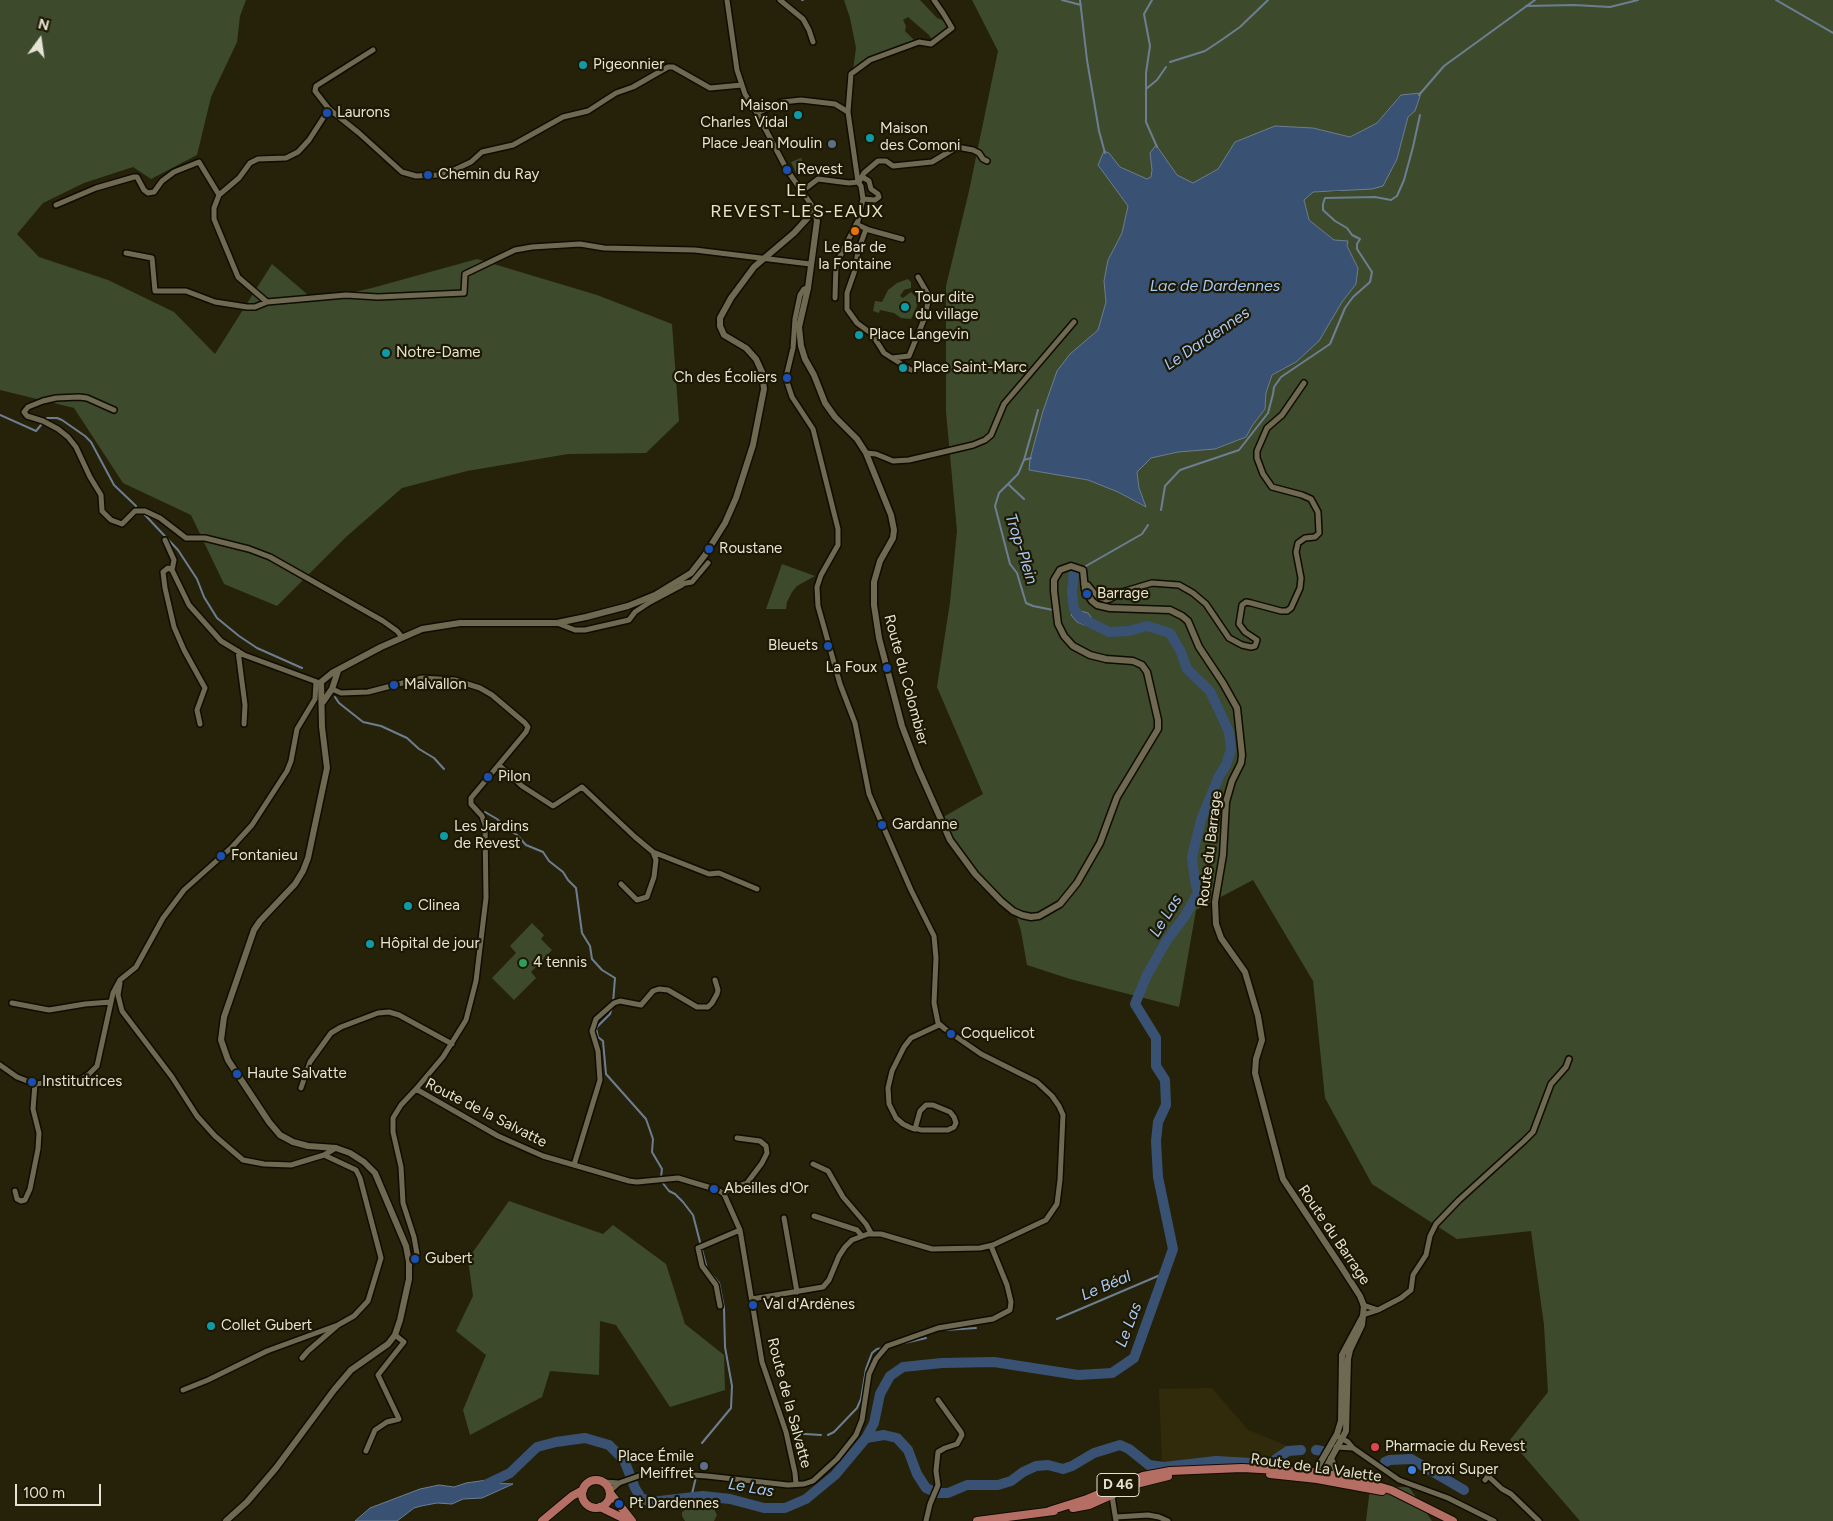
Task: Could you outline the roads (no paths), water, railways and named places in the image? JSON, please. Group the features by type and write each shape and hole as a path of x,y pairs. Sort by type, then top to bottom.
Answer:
{"main road":[{"name":"Route de La Valette","path":"1106,1495 1122,1484 1143,1476 1170,1471 1224,1469 1295,1473 1404,1496"},
{"name":"Route de La Valette","path":"977,1521 1049,1511 1189,1470"},
{"name":"D 46","path":"1295,1473 1319,1473"},
{"name":"Route de La Valette","path":"1319,1473 1377,1485 1404,1496 1453,1521"},
{"path":"542,1521 592,1481 600,1480 604,1482 630,1521"},
{"path":"583,1490 586,1504"},
{"path":"600,1507 609,1500 610,1492"},
{"path":"562,1506 575,1502 595,1508 600,1507 630,1521"}],"street":[{"path":"557,622 575,630 585,630 629,620 635,612 680,583 698,564 725,522 736,498 753,445 764,389 762,372 751,352 724,334 719,322 731,298 754,267 794,233 815,210 801,192 772,144 757,113 745,94 738,70 727,0"},
{"path":"780,0 803,19 810,30 813,42"},
{"path":"835,298 836,262 856,224 863,199 848,112 851,74 870,60 920,42 930,44 952,28 934,0"},
{"path":"373,50 316,86 315,91 329,109 402,172 416,176 437,175 454,170 470,162 482,152 513,144 564,117 588,111 616,93 668,67 674,67 710,88 742,86"},
{"path":"757,113 782,102 801,100 835,104 848,112"},
{"path":"267,302 238,277 214,219 214,208 219,196 239,178 253,160 286,158 298,152 309,140 329,109"},
{"path":"859,180 878,161 886,161 893,166 932,162 957,147 973,150 987,161"},
{"path":"56,206 96,188 134,177 137,177 144,190 148,193 154,192 162,181 174,172 199,162 219,196"},
{"path":"801,192 818,180 859,180 864,178 869,181 872,189 879,197 875,200 863,199"},
{"name":"Route du Colombier","path":"815,210 817,221 808,288 799,330 801,346 805,359 828,407 866,453 894,524 893,538 876,571 874,605 881,646 906,735 938,816 959,854 1001,901 1014,911 1031,917 1044,915 1060,904 1077,883 1100,843 1117,797 1153,738 1158,726 1147,672 1142,665 1133,661 1106,659 1090,655 1073,646 1064,636 1058,621 1054,585 1056,574 1066,566 1079,568"},
{"path":"856,224 866,229 902,239"},
{"path":"866,229 847,293 847,309 856,323 872,334 884,353 910,370"},
{"path":"126,253 152,258 155,291 186,291 215,302 247,307 255,307 267,302 346,295 378,297 464,293 465,274 515,250 532,247 580,244 604,248 695,250 810,264"},
{"path":"891,358 909,356 925,317 929,296 918,277"},
{"path":"752,1299 820,1288 826,1285 845,1247 852,1240 871,1233 932,1249 991,1246 1042,1224 1052,1212 1059,1192 1063,1115 1059,1106 1052,1096 1037,1082 981,1054 939,1025 934,1003 936,958 934,936 911,890 869,794 855,723 840,684 818,606 818,581 838,545 839,534 813,429 792,397 787,378 793,348 795,319 802,292 808,288"},
{"path":"866,453 876,454 893,461 909,460 973,445 985,440 990,435 1004,404 1074,322"},
{"path":"1084,584 1088,585 1098,597 1106,600 1128,589 1152,583 1179,585 1192,592 1206,604 1229,638 1242,645 1255,646 1257,640 1239,624 1242,605 1246,602 1281,611 1287,611 1291,608 1300,588 1301,578 1296,552 1298,543 1305,538 1316,537 1319,533 1318,512 1311,499 1272,487 1263,474 1257,458 1257,451 1267,428 1282,415 1304,383"},
{"path":"114,410 87,398 79,397 56,398 43,401 28,407 24,412 27,416 43,421 58,429 68,437 76,447 101,495 102,511 111,520 122,524 135,511 145,511 160,518 186,538 205,538 249,549 270,557 383,621 402,637"},
{"path":"165,540 174,560 172,570 189,605 221,641 238,651 321,683 330,680 331,688"},
{"path":"0,1065 17,1077 35,1084 81,1079 97,1066 113,993 120,980 136,967 163,918 184,890 232,847 252,825 287,771 297,729 315,699 321,683 332,673 402,637 422,629 460,623 557,622 628,606 680,583 692,582 708,563"},
{"path":"172,570 168,568 163,572 174,627 184,650 205,688 197,710 200,724"},
{"name":"Route du Barrage","path":"1079,568 1084,572 1085,590 1094,603 1100,606 1170,610 1188,621 1199,646 1237,708 1242,755 1241,763 1232,781 1226,802 1223,855 1214,914 1217,930 1245,972 1258,1016 1262,1040 1256,1060 1255,1074 1280,1173 1285,1185 1360,1296 1363,1305 1362,1325 1350,1350 1348,1360 1346,1431 1339,1437 1319,1473"},
{"path":"238,651 245,705 244,724"},
{"path":"322,703 338,671"},
{"path":"331,688 341,693 368,692 412,680 431,678 455,680 480,688 492,695 528,727 526,732 470,798 471,804 484,821 486,830 486,905 476,981 466,1020 452,1044 416,1089"},
{"path":"321,683 325,691 331,688"},
{"path":"226,1521 252,1497 351,1370 388,1344 395,1335 406,1296 409,1262 402,1235 375,1173 364,1162 350,1153 336,1148 308,1146 293,1142 280,1135 269,1122 228,1060 221,1040 224,1017 254,930 265,915 296,884 308,858 327,768 322,727 321,683"},
{"path":"499,765 522,786 553,806 582,787 634,837 653,852 709,874 718,873 757,889"},
{"path":"621,884 637,900 647,896 654,877 656,860 653,852"},
{"path":"120,980 118,994 122,1010 214,1136 243,1160 264,1164 291,1165 324,1155 336,1148"},
{"path":"574,1165 600,1080 598,1051 592,1027 596,1019 612,1005 624,1001 641,1005 653,991 659,989 668,990 697,1007 708,1007 714,1001 717,994 718,990 715,980"},
{"path":"12,1003 49,1010 111,1002"},
{"path":"301,1088 310,1062 331,1033 340,1027 378,1013 385,1012 399,1015 452,1044"},
{"path":"915,1129 920,1111 926,1105 933,1105 950,1112 956,1120 954,1127 948,1130 915,1129 903,1124 890,1107 888,1088 896,1061 911,1038 939,1025"},
{"path":"1363,1315 1378,1310 1401,1298 1411,1290 1414,1276 1426,1254 1429,1238 1436,1224 1466,1193 1530,1135 1540,1116 1551,1084 1566,1067 1569,1060"},
{"path":"15,1191 17,1199 25,1200 30,1189 38,1149 39,1133 33,1109 35,1084"},
{"name":"Route de la Salvatte","path":"409,1262 415,1259 417,1254 414,1237 403,1203 401,1167 392,1126 393,1118 401,1105 416,1089 498,1136 538,1154 633,1182 678,1178 718,1190 724,1194 740,1230 762,1362 786,1432 796,1473 796,1484"},
{"path":"724,1194 729,1189 747,1183 766,1156 767,1148 762,1142 737,1138"},
{"path":"183,1390 208,1380 266,1351 338,1325 354,1316 368,1301 381,1258 360,1178 356,1170 324,1155"},
{"path":"813,1164 828,1172 843,1197 866,1224 871,1233"},
{"path":"814,1216 857,1230 862,1236"},
{"path":"784,1218 797,1292"},
{"path":"720,1306 716,1286 702,1266 698,1248 740,1230"},
{"path":"610,1492 621,1483 647,1472 693,1474 788,1485 807,1483 820,1476 837,1459 856,1435 862,1420 869,1374 876,1359 886,1347 938,1328 984,1321 1009,1312 1011,1302 1007,1285 991,1246"},
{"path":"1363,1305 1378,1310"},
{"path":"302,1358 338,1325"},
{"path":"366,1450 375,1430 387,1422 399,1419 378,1375 404,1342 395,1335"},
{"path":"926,1521 932,1498 937,1488 936,1460 938,1452 957,1444 962,1435 938,1400"},
{"path":"1339,1437 1398,1480 1448,1498 1494,1521"},
{"path":"1334,1446 1354,1448"},
{"name":"Route du Barrage","path":"1319,1473 1331,1458 1334,1446"},
{"path":"1331,1458 1334,1468 1338,1472 1377,1485"},
{"path":"1319,1473 1356,1486"},
{"path":"1485,1480 1488,1476 1502,1489 1511,1494 1539,1521"},
{"path":"604,1482 621,1483"},
{"path":"1106,1495 1114,1509 1116,1519 1148,1515 1168,1521"}],"water":[{"name":"Lac de Dardennes","path":"1421,93 1415,111 1408,117 1397,159 1383,186 1372,189 1313,192 1304,200 1309,220 1334,240 1348,241 1347,246 1358,268 1356,284 1342,302 1319,341 1296,362 1272,375 1266,393 1265,409 1246,437 1215,449 1178,452 1151,458 1137,472 1139,488 1146,507 1118,492 1088,480 1029,470 1030,459 1043,411 1057,371 1070,354 1098,330 1106,302 1104,281 1108,260 1122,233 1128,206 1098,165 1104,151 1109,153 1120,167 1147,179 1151,177 1152,170 1150,153 1156,145 1177,175 1193,183 1218,169 1235,142 1275,126 1313,128 1350,137 1377,123 1401,95"},
{"path":"1074,609 1088,613 1093,623 1084,625 1077,622 1071,615"},
{"path":"487,1480 495,1483 513,1484 482,1498 463,1499 452,1504 437,1503 414,1508 397,1521 355,1521 370,1508 420,1489 439,1485 454,1487"}],"waterway":[{"path":"1062,0 1081,5"},
{"path":"1080,0 1087,60 1099,131 1105,153"},
{"path":"1152,0 1144,14 1150,46 1146,73 1146,122 1157,147"},
{"path":"1170,62 1205,51 1240,27 1268,0"},
{"name":"Le Dardennes","path":"1419,95 1444,66 1535,0"},
{"path":"1526,6 1574,5 1610,7 1638,0"},
{"path":"1776,0 1833,33"},
{"path":"1146,89 1157,80 1166,67"},
{"path":"1161,510 1165,486 1180,470 1239,450 1268,413 1274,387 1281,377 1330,344 1345,308 1353,297 1370,282 1372,272 1357,249 1360,239 1352,235 1347,228 1335,221 1323,210 1325,198 1375,197 1391,200 1397,196 1404,180 1420,115"},
{"name":"Trop-Plein","path":"1024,460 1038,410"},
{"path":"0,415 36,431 41,425"},
{"path":"47,418 62,420 85,436 91,442 114,485 136,506"},
{"name":"Trop-Plein","path":"1031,458 1024,460 1018,474 999,493 995,506 1010,564 1017,573 1026,603 1053,610"},
{"path":"1008,484 1024,499"},
{"path":"145,515 178,550 197,579 204,597 217,618 257,648 302,668"},
{"path":"1086,566 1142,534 1148,525"},
{"name":"Le Las","path":"481,1487 510,1473 537,1447 585,1438 609,1445 624,1460 641,1498 651,1502 703,1496 730,1499 764,1508 785,1508 806,1499 835,1475 866,1438 874,1423 880,1394 890,1376 903,1367 942,1363 994,1362 1078,1375 1112,1373 1134,1358 1173,1249 1158,1177 1156,1141 1158,1122 1166,1105 1165,1080 1156,1066 1156,1038 1135,1004 1147,975 1167,940 1185,916 1198,893 1192,857 1201,820 1219,776 1226,765 1231,749 1229,732 1210,691 1187,669 1181,652 1170,633 1147,626 1129,631 1109,632 1081,618 1074,609 1072,592 1074,571"},
{"path":"335,697 339,703 363,722 381,726 407,738 419,749 434,758 444,769"},
{"path":"485,812 517,835 526,845 543,852 549,861 563,872 576,888 582,933 590,946 592,959 602,970 615,978 613,1003"},
{"path":"612,1007 610,1014 596,1028 598,1037 603,1041 606,1074 646,1119 653,1139 652,1152 662,1169 661,1177"},
{"path":"662,1182 669,1191 683,1202 693,1215 707,1269 719,1283 724,1308 725,1347 732,1386 731,1408 702,1443"},
{"name":"Le Béal","path":"1057,1319 1165,1273"},
{"name":"Le Béal","path":"945,1330 976,1328"},
{"name":"Le Béal","path":"896,1345 926,1338"},
{"name":"Le Béal","path":"828,1435 834,1432 857,1408 861,1399 866,1369 872,1353 877,1349 883,1348"},
{"name":"Le Béal","path":"789,1433 821,1435"},
{"path":"866,1438 884,1435 897,1438 908,1450 917,1474 926,1488 937,1493 948,1493 967,1485 998,1485 1011,1481 1023,1472 1036,1466 1048,1465 1063,1469 1094,1453 1120,1445 1129,1449 1149,1465 1164,1467 1216,1461 1269,1464 1288,1451 1301,1450"},
{"path":"1316,1450 1322,1451"},
{"path":"1385,1462 1411,1459 1464,1490"},
{"path":"691,1498 696,1477"}],"place":[{"name":"Pigeonnier","path":"583,65"},
{"name":"Laurons","path":"327,113"},
{"name":"Maison Charles Vidal","path":"798,115"},
{"name":"Maison des Comoni","path":"870,138"},
{"name":"Place Jean Moulin","path":"832,144"},
{"name":"Revest","path":"787,170"},
{"name":"Chemin du Ray","path":"428,175"},
{"name":"Le Bar de la Fontaine","path":"855,231"},
{"name":"Tour dite du village","path":"905,307"},
{"name":"Place Langevin","path":"859,335"},
{"name":"Notre-Dame","path":"386,353"},
{"name":"Place Saint-Marc","path":"903,368"},
{"name":"Ch des Écoliers","path":"787,378"},
{"name":"Roustane","path":"709,549"},
{"name":"Barrage","path":"1087,594"},
{"name":"Bleuets","path":"828,646"},
{"name":"La Foux","path":"887,668"},
{"name":"Malvallon","path":"394,685"},
{"name":"Pilon","path":"488,777"},
{"name":"Gardanne","path":"882,825"},
{"name":"Les Jardins de Revest","path":"444,836"},
{"name":"Fontanieu","path":"221,856"},
{"name":"Clinea","path":"408,906"},
{"name":"Hôpital de jour","path":"370,944"},
{"name":"4 tennis","path":"523,963"},
{"name":"Coquelicot","path":"951,1034"},
{"name":"Haute Salvatte","path":"237,1074"},
{"name":"Institutrices","path":"32,1082"},
{"name":"Abeilles d'Or","path":"714,1189"},
{"name":"Gubert","path":"415,1259"},
{"name":"Val d'Ardènes","path":"753,1305"},
{"name":"Collet Gubert","path":"211,1326"},
{"name":"Pharmacie du Revest","path":"1375,1447"},
{"name":"Place Émile Meiffret","path":"704,1466"},
{"name":"Proxi Super","path":"1412,1470"},
{"name":"Pt Dardennes","path":"619,1504"}],"district":[{"name":"LE REVEST-LES-EAUX","path":"797,201"}]}
